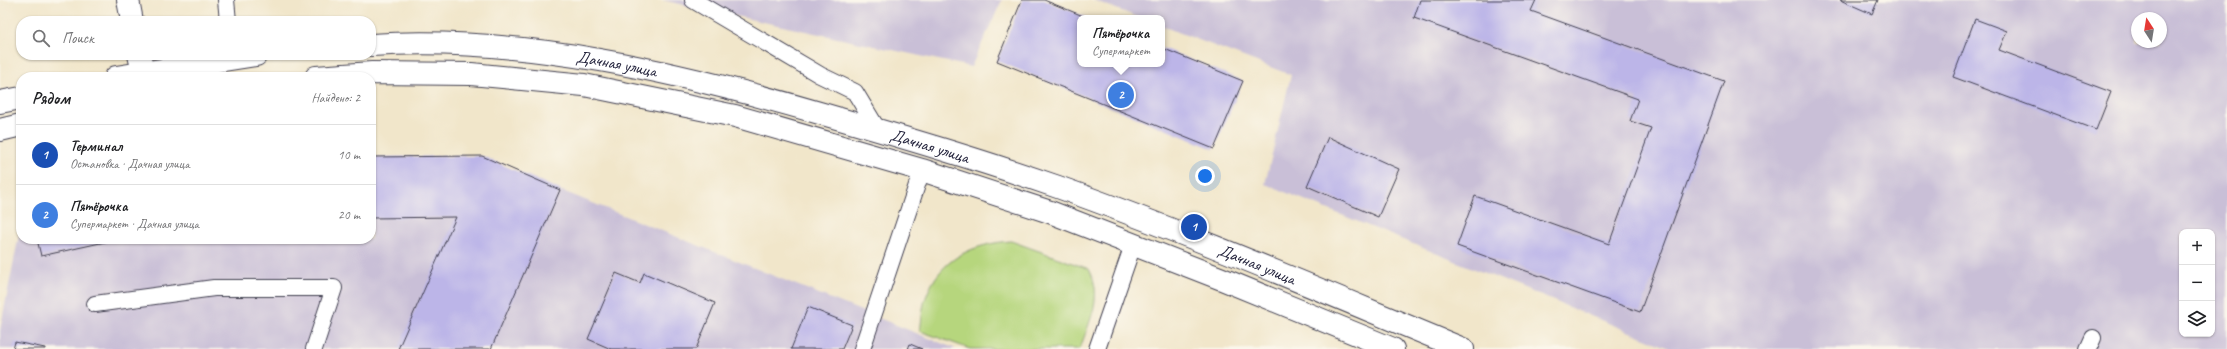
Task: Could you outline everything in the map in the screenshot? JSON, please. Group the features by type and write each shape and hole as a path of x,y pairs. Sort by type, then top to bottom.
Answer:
{"main road":[{"path":"128,0 131,16"},
{"name":"Дачная улица","path":"376,45 479,45 588,59 741,90 930,144 1059,188 1347,301 1463,349"},
{"path":"130,72 142,68 203,60"},
{"name":"Дачная улица","path":"376,73 471,74 584,84 735,116 922,170 1050,212 1393,349"},
{"path":"0,102 16,99"},
{"path":"0,130 16,126"},
{"path":"922,170 930,144"},
{"path":"1133,245 1143,220"},
{"path":"1338,326 1347,301"}],"lane":[{"path":"226,0 228,16"},
{"path":"693,0 820,75 855,92 878,130"},
{"path":"862,349 922,170"},
{"path":"1097,349 1133,245"},
{"path":"95,304 214,288 334,288 314,349"}],"shaded area":[{"path":"662,0 1002,0 971,67"},
{"path":"1093,0 2227,0 2227,349 1672,349 1265,184 1291,75 1165,27 1165,15 1132,15"},
{"path":"376,158 560,190 956,349 0,349 0,330 17,244 376,244"}],"green space":[{"path":"1011,241 1089,269 1095,289 1094,309 1080,349 970,349 920,331 926,297 940,272 949,263 971,250"}],"building":[{"path":"1022,0 1044,0 1081,15 1077,15 1077,67 1165,67 1165,49 1243,81 1214,149 997,61"},
{"path":"1420,0 1536,0 1531,11 1724,81 1640,312 1457,246 1475,196 1609,244 1651,128 1630,121 1638,99 1414,18"},
{"path":"1840,0 1878,0 1872,14"},
{"path":"1975,19 2007,31 1999,50 2111,92 2096,130 1953,77"},
{"path":"1328,137 1399,169 1378,217 1307,186"},
{"path":"482,156 560,190 491,349 398,349 456,217 376,218 376,157"},
{"path":"38,244 96,244 41,256"},
{"path":"616,273 640,283 644,273 715,303 696,349 611,349 588,339"},
{"path":"808,307 852,325 842,349 791,349"},
{"path":"15,342 45,348 45,349 13,349"},
{"path":"910,344 922,349 908,349"}],"place":[{"name":"Пятёрочка","path":"1121,95"},
{"name":"Терминал","path":"1194,227"}]}
